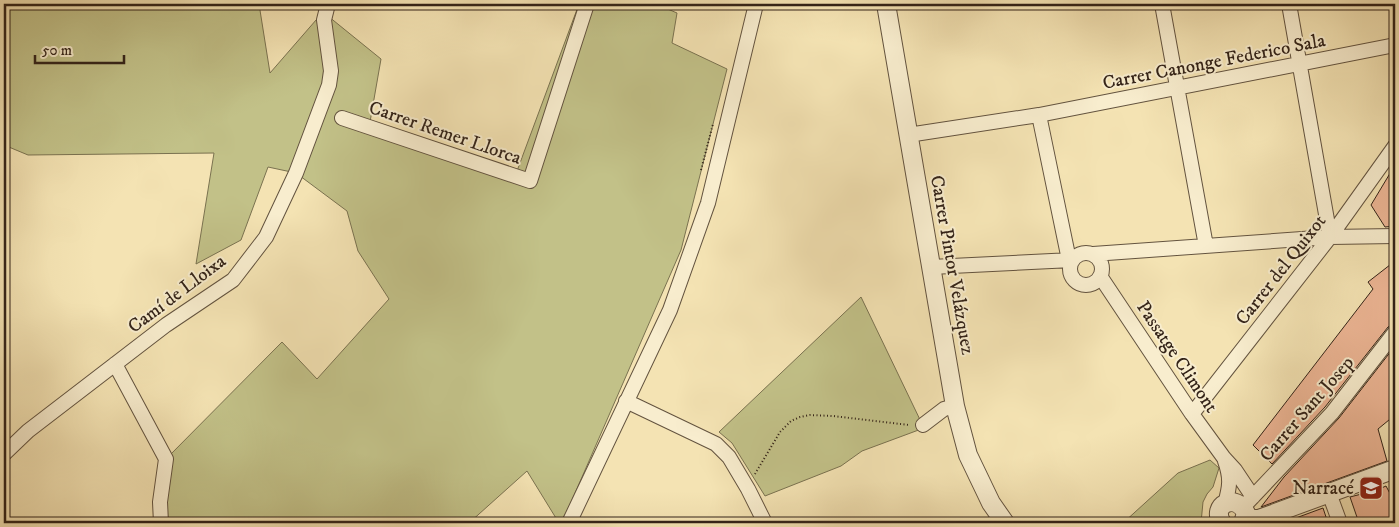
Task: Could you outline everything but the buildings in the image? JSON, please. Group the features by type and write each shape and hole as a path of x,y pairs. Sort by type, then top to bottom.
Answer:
{"street":[{"name":"Camí de Lloixa","path":"4,454 28,431 166,324 233,280 266,237 296,173 328,85 330,70 324,20 328,4"},
{"name":"Carrer Remer Llorca","path":"342,118 530,181 587,4"},
{"path":"569,523 670,310 708,203 756,4"},
{"name":"Carrer Pintor Velázquez","path":"886,4 955,406 968,456 991,502 1005,523"},
{"path":"1162,4 1206,246"},
{"path":"1288,4 1330,237"},
{"name":"Carrer Canonge Federico Sala","path":"908,135 1039,115 1395,45"},
{"path":"1039,115 1070,260 1070,271 1072,276 1082,285 1091,284 1100,276 1101,262 1093,254"},
{"name":"Carrer del Quixot","path":"1192,414 1330,237 1395,146"},
{"path":"931,267 1070,260 1084,253 1093,254 1330,237 1395,236"},
{"name":"Passatge Climont","path":"1100,276 1192,414 1224,458 1236,470 1246,512"},
{"name":"Carrer Sant Josep","path":"1246,512 1332,413 1395,332"},
{"path":"115,364 166,459 160,502 161,523"},
{"path":"626,401 716,444 729,457 765,523"},
{"path":"923,425 944,409 955,406"},
{"name":"Passatge Climont","path":"1220,517 1229,489 1229,474 1224,458"},
{"path":"1220,517 1231,502 1238,503 1246,512 1259,519 1395,469"},
{"path":"1329,493 1340,523"}],"path":[{"path":"753,476 780,432 791,421 800,417 810,415 833,416 914,426 923,425"}],"shaded area":[{"path":"4,4 259,4 270,73 323,12 381,59 370,122 517,171 579,4 656,4 677,13 672,43 727,69 681,250 562,523 559,523 527,471 469,523 161,523 166,459 282,342 317,379 389,299 358,251 347,211 296,173 268,167 241,240 196,264 214,153 28,155 4,145"},
{"path":"861,297 924,428 862,451 841,466 765,496 732,443 719,432"},
{"path":"1210,460 1219,468 1213,487 1203,502 1201,523 1123,523 1178,473"}],"place":[{"name":"Narracé","path":"1371,488"}]}
